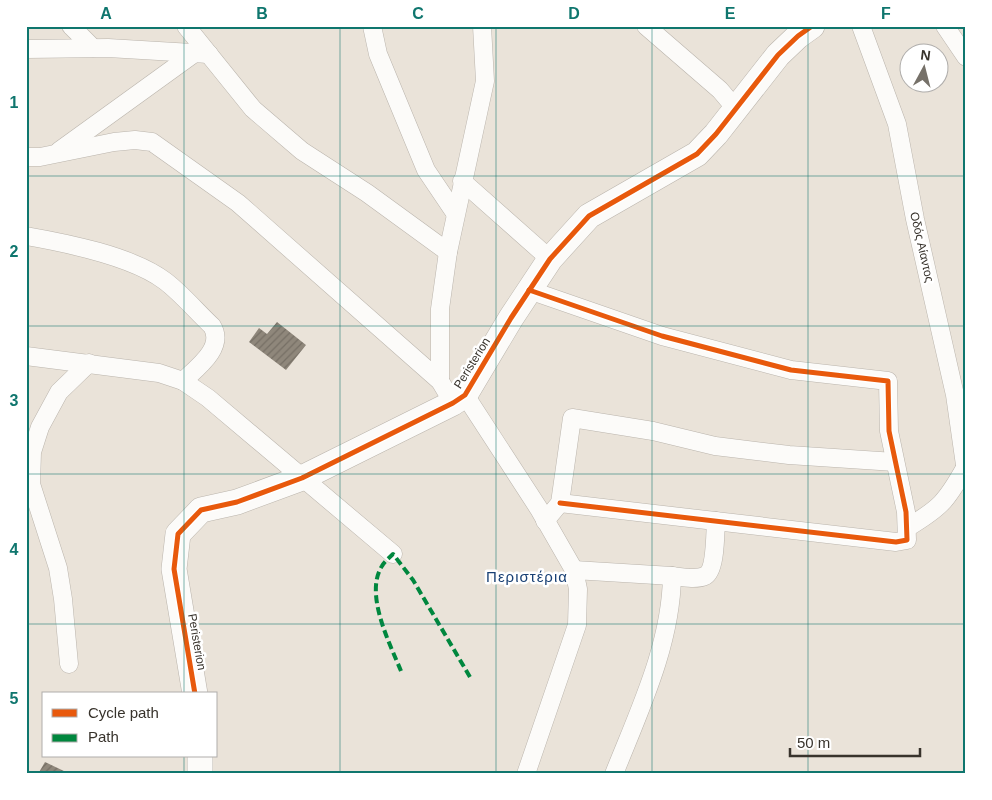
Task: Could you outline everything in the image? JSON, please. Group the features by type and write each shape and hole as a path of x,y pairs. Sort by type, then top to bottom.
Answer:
{"street":[{"path":"71,26 93,48"},
{"path":"186,26 202,53 254,109 302,151 366,193 448,252"},
{"path":"372,26 378,54 426,170 455,213"},
{"path":"440,381 440,309 448,252 485,81 482,26"},
{"path":"646,26 720,90 736,109"},
{"name":"Peristerion","path":"195,692 174,569 178,534 201,510 237,502 302,478 459,399 550,259 589,216 697,154 736,109 778,55 812,26"},
{"name":"Οδός Αίαντος","path":"861,26 897,124 915,219 955,395 965,470"},
{"path":"945,26 966,57"},
{"path":"26,49 93,48 202,53"},
{"path":"54,155 202,53"},
{"path":"27,158 54,155 134,140 152,142 238,203 459,399 545,521 574,570 578,589 577,625 526,774"},
{"path":"462,181 550,259"},
{"path":"26,236 56,241 104,254 139,266 165,281 212,326 217,334 217,342 202,362 184,380"},
{"path":"529,290 662,336 791,370 888,381 889,431 907,528 907,540 896,542 560,503"},
{"path":"26,356 159,372 184,380 208,398 393,554"},
{"path":"69,664 58,568 31,484 32,452 40,427 59,392 89,363"},
{"path":"545,521 560,503 572,418 653,431 725,447 789,455 895,462"},
{"path":"907,528 936,510 951,492 965,470"},
{"path":"574,570 703,576 708,573 713,555 716,521"},
{"path":"614,774 653,673 670,613 672,576"},
{"path":"200,758 200,774"}],"building":[{"path":"277,322 306,345 286,370 249,342 259,328 267,334"},
{"path":"45,762 66,772 65,774 38,774"}],"marked path":[{"path":"401,671 385,633 377,604 376,590 377,577 382,566 393,554 413,580 470,677"}],"cycle path":[{"path":"195,692 174,569 178,534 201,510 237,502 302,478 453,403 465,395 511,318 550,259 589,216 697,154 716,134 778,55 812,26"},
{"path":"529,290 662,336 791,370 888,381 889,431 906,512 907,540 896,542 560,503"}],"district":[{"name":"Περιστέρια","path":"527,577"}]}
